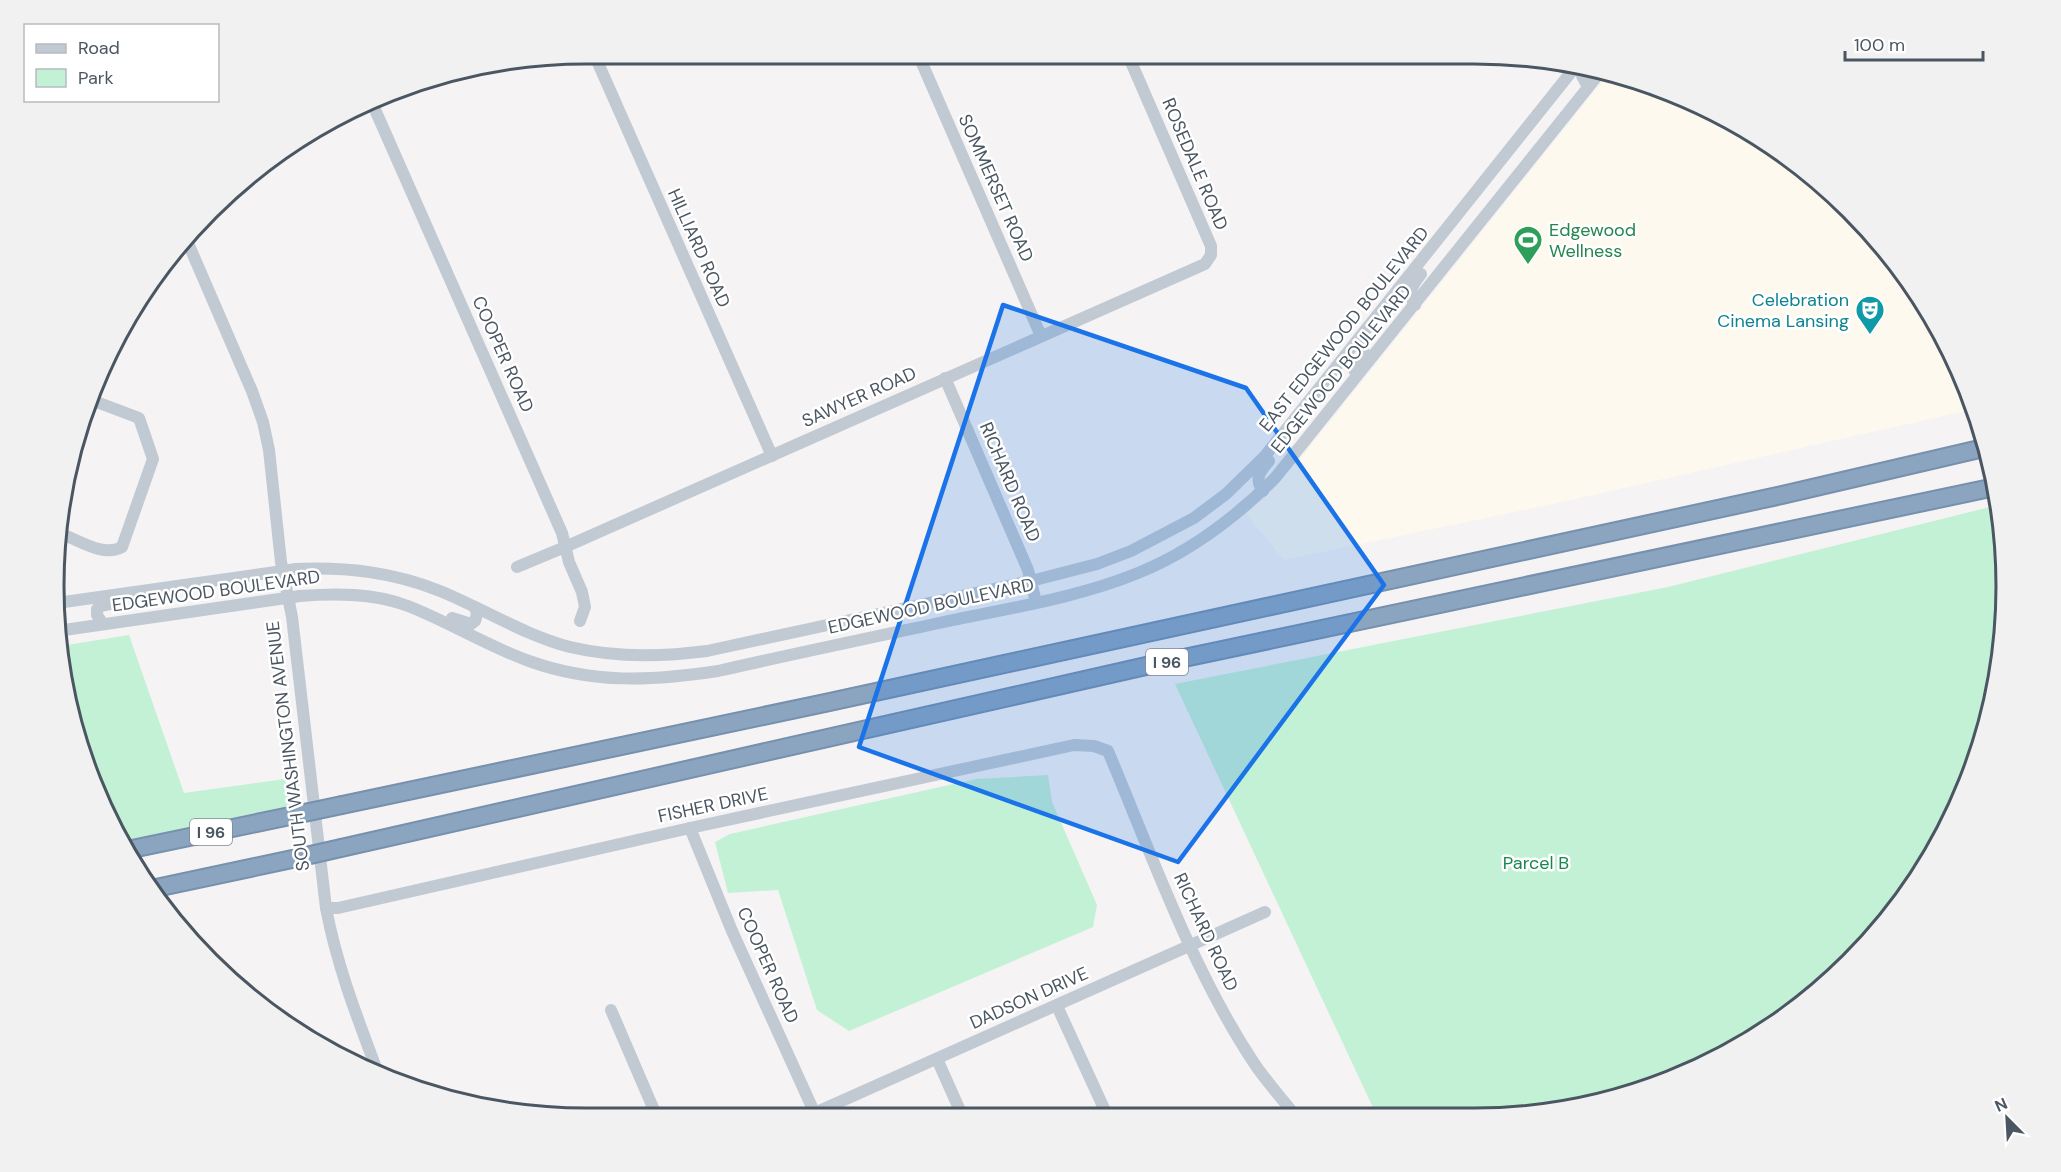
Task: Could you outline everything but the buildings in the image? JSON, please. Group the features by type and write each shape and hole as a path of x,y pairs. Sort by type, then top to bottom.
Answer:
{"highway":[{"name":"I 96","path":"135,848 825,703 1770,498 1978,449"},
{"name":"I 96","path":"160,887 1146,666 1810,528 1987,489"}],"street":[{"name":"HILLIARD ROAD","path":"598,64 772,456"},
{"name":"SOMMERSET ROAD","path":"922,64 1041,336"},
{"name":"ROSEDALE ROAD","path":"1132,64 1211,246 1211,255"},
{"name":"EAST EDGEWOOD BOULEVARD","path":"170,588 284,571 324,568 360,569 388,574 442,592 508,624 568,646 602,653 671,656 707,651 1031,581 1097,564 1131,552 1194,518 1226,494 1265,456 1570,74"},
{"path":"1582,76 1588,87"},
{"name":"EDGEWOOD BOULEVARD","path":"67,630 287,598 325,594 352,595 406,605 530,662 597,677 636,680 671,678 718,671 1036,602 1115,582 1170,558 1228,520 1263,491 1296,455 1595,79"},
{"name":"COOPER ROAD","path":"375,109 562,533 569,562 582,592 585,607 580,621"},
{"path":"1415,305 1410,297 1412,285 1452,236 1454,221"},
{"name":"SOUTH WASHINGTON AVENUE","path":"190,247 263,422 269,450 281,562 292,617 326,908 342,976 374,1063"},
{"name":"SAWYER ROAD","path":"517,567 565,548 1205,264 1211,255"},
{"path":"1325,418 1325,406 1363,359 1365,352 1356,342"},
{"name":"RICHARD ROAD","path":"945,378 1028,570 1036,602"},
{"path":"67,536 101,550 114,551 122,547 153,459 139,418 98,402"},
{"path":"1263,491 1258,485 1261,470 1300,427 1303,409"},
{"path":"65,602 170,588"},
{"path":"103,624 97,615 97,609 100,606 154,597 170,588"},
{"path":"406,605 421,604 471,624 475,621 477,614 475,607"},
{"name":"FISHER DRIVE","path":"326,908 338,908 690,828 1074,745 1094,746 1108,751"},
{"name":"RICHARD ROAD","path":"1108,751 1190,946 1252,1061 1289,1108"},
{"name":"COOPER ROAD","path":"690,828 732,931 810,1108"},
{"name":"DADSON DRIVE","path":"828,1108 1265,912"},
{"path":"1057,1006 1104,1108"},
{"path":"611,1010 654,1108"},
{"path":"937,1059 958,1108"}],"highlighted area":[{"path":"1003,305 1246,388 1384,585 1178,862 859,747"}],"shaded area":[{"path":"1603,81 1643,92 1706,118 1765,152 1819,194 1867,242 1909,296 1943,355 1966,411 1562,502 1284,560 1246,514 1273,490"}],"green space":[{"name":"Parcel B","path":"1990,507 1996,586 1992,654 1986,688 1969,754 1943,817 1927,847 1889,903 1844,955 1819,978 1765,1020 1706,1054 1643,1080 1610,1090 1543,1103 1475,1108 1373,1108 1175,684 1668,587"},
{"path":"129,635 184,793 285,779 293,806 130,840 104,786 92,754 82,721 68,645"},
{"path":"1048,775 1052,802 1097,905 1093,927 849,1031 817,1010 778,890 728,893 715,842 730,834 976,779"}],"place":[{"name":"Edgewood Wellness","path":"1528,266"},
{"name":"Celebration Cinema Lansing","path":"1870,336"}]}
